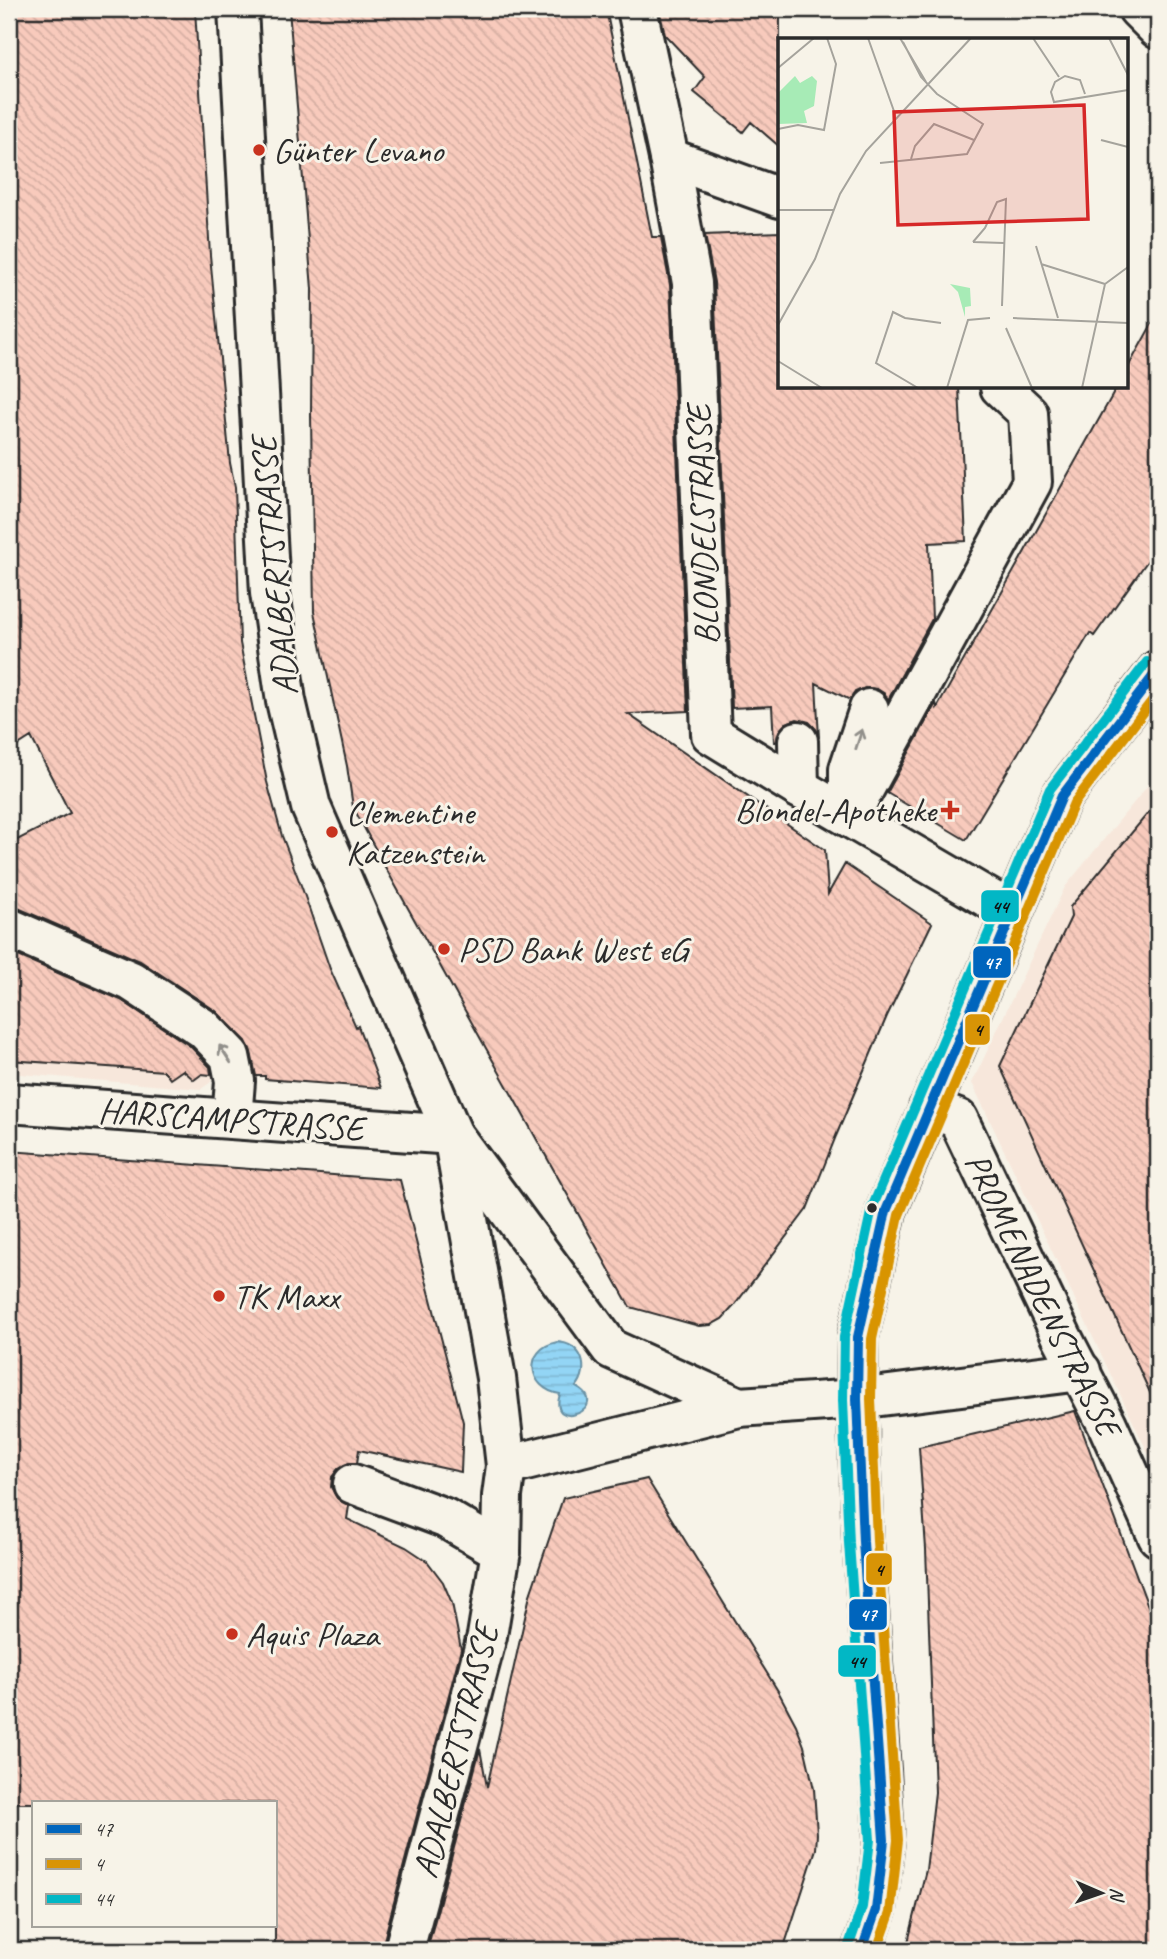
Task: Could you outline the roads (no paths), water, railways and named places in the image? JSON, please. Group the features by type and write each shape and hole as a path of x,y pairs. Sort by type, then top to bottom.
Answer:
{"street":[{"name":"ADALBERTSTRASSE","path":"238,9 270,593 286,701 312,807 453,1135 611,1349 739,1407"},
{"name":"BLONDELSTRASSE","path":"637,9 692,283 711,734 1012,912"},
{"path":"669,159 778,197"},
{"path":"849,817 1032,482 1028,413 1001,388"},
{"path":"862,1950 876,1910 884,1840 863,1542 857,1399 858,1337 886,1210 1062,796 1158,670"},
{"path":"849,817 849,769 869,709"},
{"path":"798,741 799,788"},
{"path":"9,928 131,981 204,1029 230,1056 234,1081 232,1119"},
{"name":"HARSCAMPSTRASSE","path":"9,1103 453,1135"},
{"name":"PROMENADENSTRASSE","path":"929,1108 958,1119 993,1197 1107,1424 1158,1538"},
{"name":"ADALBERTSTRASSE","path":"404,1950 487,1636 500,1551 506,1466 496,1378 453,1135"},
{"path":"506,1466 739,1407 857,1399 1080,1371"},
{"path":"353,1484 445,1518 500,1551"}],"water":[{"path":"557,1342 573,1347 582,1358 583,1373 576,1387 586,1395 588,1402 585,1409 570,1415 562,1413 559,1406 560,1394 541,1385 533,1369 538,1352"}],"place":[{"name":"Günter Levano","path":"259,150"},
{"name":"Blondel-Apotheke","path":"950,810"},
{"name":"Clementine Katzenstein","path":"332,832"},
{"name":"PSD Bank West eG","path":"444,949"},
{"name":"TK Maxx","path":"219,1296"},
{"name":"Aquis Plaza","path":"232,1634"}]}
